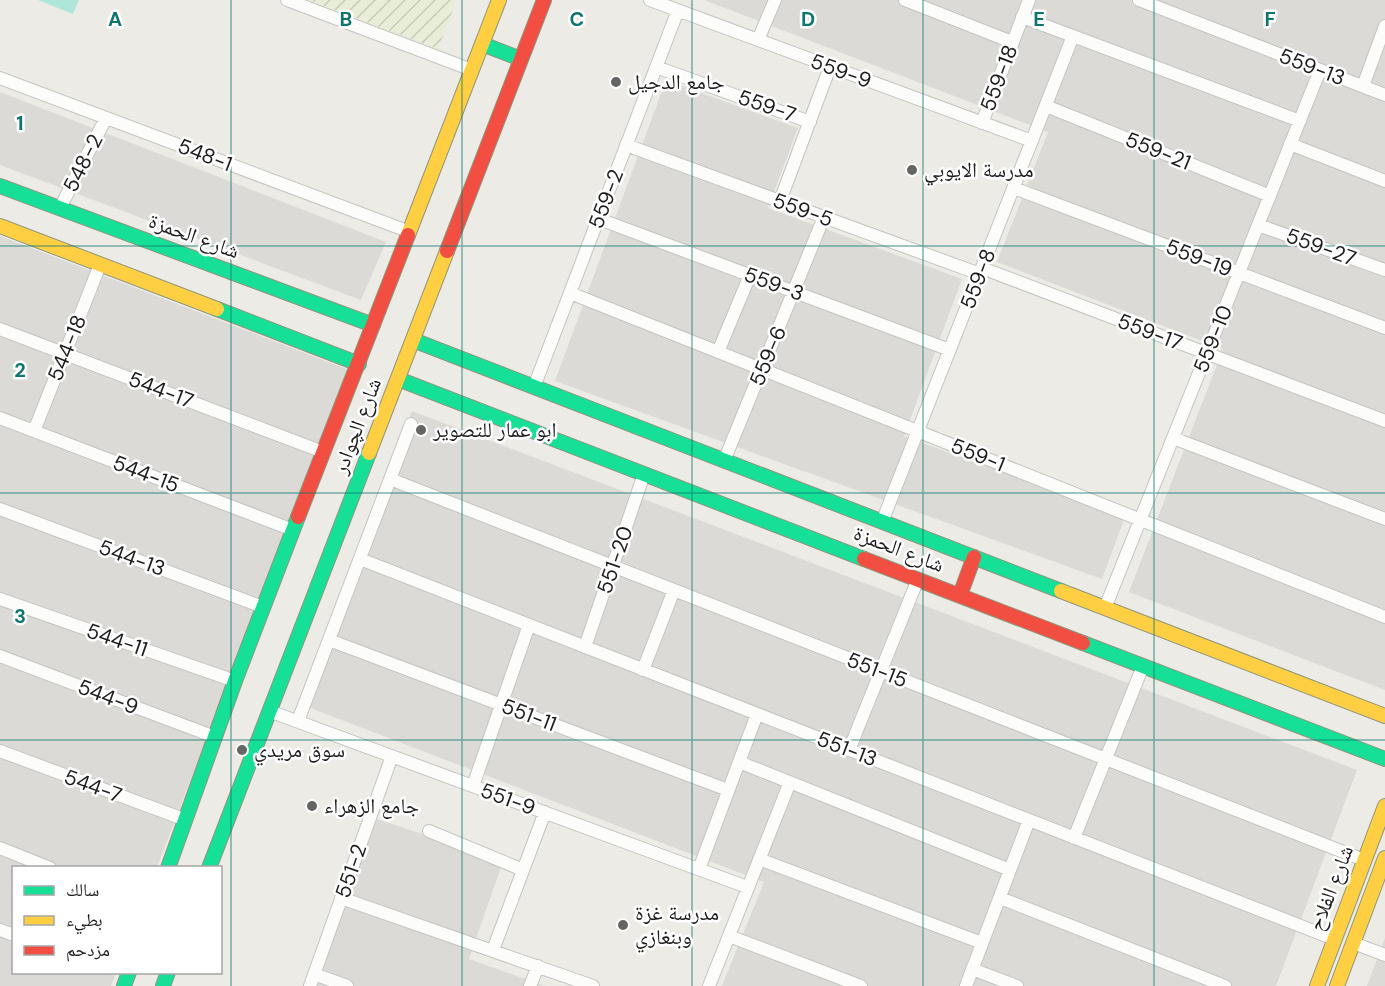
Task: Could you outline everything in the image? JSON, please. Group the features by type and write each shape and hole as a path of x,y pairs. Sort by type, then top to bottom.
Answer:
{"street":[{"path":"287,0 472,70"},
{"name":"شارع الچوادر","path":"168,866 263,607 499,0"},
{"name":"شارع الچوادر","path":"209,866 544,0"},
{"name":"559-9","path":"650,0 1032,141"},
{"path":"758,40 775,0"},
{"path":"905,0 1012,42"},
{"name":"559-18","path":"982,123 1029,0"},
{"name":"559-13","path":"1139,0 1385,94"},
{"name":"559-2","path":"534,387 678,10"},
{"path":"1022,17 1299,121"},
{"path":"1364,86 1385,26"},
{"name":"559-8","path":"882,522 1073,36"},
{"path":"482,44 521,59"},
{"name":"559-7","path":"656,67 810,122"},
{"path":"780,201 830,67"},
{"name":"559-10","path":"1105,608 1320,70"},
{"name":"548-1","path":"0,78 410,232"},
{"name":"559-21","path":"1046,106 1269,196"},
{"name":"548-2","path":"60,208 106,118"},
{"path":"1290,144 1385,181"},
{"name":"559-5","path":"626,145 981,271"},
{"name":"شارع الحمزة","path":"0,186 373,325"},
{"name":"559-19","path":"1014,188 1385,328"},
{"name":"559-6","path":"724,461 824,217"},
{"name":"559-3","path":"598,219 950,350"},
{"name":"559-27","path":"1258,225 1385,270"},
{"path":"0,226 359,364"},
{"name":"544-18","path":"34,431 100,266"},
{"name":"559-17","path":"981,271 1385,421"},
{"path":"718,352 750,275"},
{"name":"559-1","path":"570,293 1385,617"},
{"name":"544-17","path":"0,329 323,452"},
{"name":"شارع الحمزة","path":"413,340 1385,716"},
{"name":"شارع الحمزة","path":"398,379 1385,759"},
{"name":"544-15","path":"0,418 293,530"},
{"path":"298,722 411,424"},
{"path":"1173,438 1385,519"},
{"name":"551-20","path":"585,647 644,474"},
{"name":"551-15","path":"390,479 1364,860"},
{"name":"544-13","path":"0,509 263,607"},
{"path":"960,595 974,557"},
{"name":"551-13","path":"360,559 1334,939"},
{"path":"849,750 918,579"},
{"path":"643,670 674,590"},
{"name":"544-11","path":"0,598 235,681"},
{"path":"473,786 529,625"},
{"name":"551-11","path":"329,640 728,790"},
{"name":"544-9","path":"0,656 215,737"},
{"path":"1074,838 1143,666"},
{"name":"551-9","path":"269,711 747,887"},
{"path":"699,869 757,714"},
{"name":"544-7","path":"0,751 186,820"},
{"name":"551-2","path":"310,986 392,756"},
{"path":"739,762 1010,870"},
{"path":"709,986 790,782"},
{"name":"شارع الفلاح","path":"1317,986 1385,806"},
{"path":"493,950 545,812"},
{"path":"966,986 1029,820"},
{"path":"429,831 524,870"},
{"path":"0,848 47,866"},
{"path":"759,859 982,943"},
{"name":"شارع الفلاح","path":"1337,986 1384,865"},
{"path":"341,898 593,986"},
{"path":"1000,898 1225,986"},
{"path":"729,936 861,986"},
{"path":"1353,943 1385,955"},
{"path":"530,986 537,966"},
{"path":"972,969 1017,986"},
{"path":"314,974 347,986"}],"shaded area":[{"path":"38,0 79,0 73,14"},
{"path":"704,0 1385,0 1385,690 1129,592 1223,349 997,262 1048,132"},
{"path":"666,80 798,128 768,208 962,279 904,436 1125,517 1102,579 555,381"},
{"path":"0,92 386,242 361,300 0,165"},
{"path":"0,236 349,370 157,866 12,866 12,974 116,974 111,986 0,986"},
{"path":"412,411 1357,770 1276,986 722,986 764,882 300,704"},
{"path":"371,817 503,861 469,959 545,986 308,986"},
{"path":"1385,938 1385,986 1367,986"}],"green space":[{"path":"309,0 457,0 438,49"}],"traffic: fast":[{"path":"482,44 521,59"},
{"path":"0,186 373,325"},
{"path":"217,309 359,364"},
{"path":"413,340 1061,591"},
{"path":"398,379 864,559"},
{"path":"210,866 369,453"},
{"path":"169,866 235,681 298,517"},
{"path":"1083,643 1385,759"},
{"path":"124,986 128,974"},
{"path":"163,986 167,974"}],"traffic: slow":[{"path":"408,235 499,0"},
{"path":"0,226 217,309"},
{"path":"369,453 447,251"},
{"path":"1061,591 1385,716"},
{"path":"1317,986 1385,806"},
{"path":"1337,986 1385,858"}],"traffic: jam":[{"path":"447,251 544,0"},
{"path":"298,517 408,235"},
{"path":"960,595 974,557"},
{"path":"864,559 1083,643"}],"place":[{"name":"جامع الدجيل","path":"616,82"},
{"name":"مدرسة الايوبي","path":"912,170"},
{"name":"ابو عمار للتصوير","path":"421,430"},
{"name":"سوق مريدي","path":"242,750"},
{"name":"جامع الزهراء","path":"312,806"},
{"name":"مدرسة غزة وبنغازي","path":"623,925"}]}
